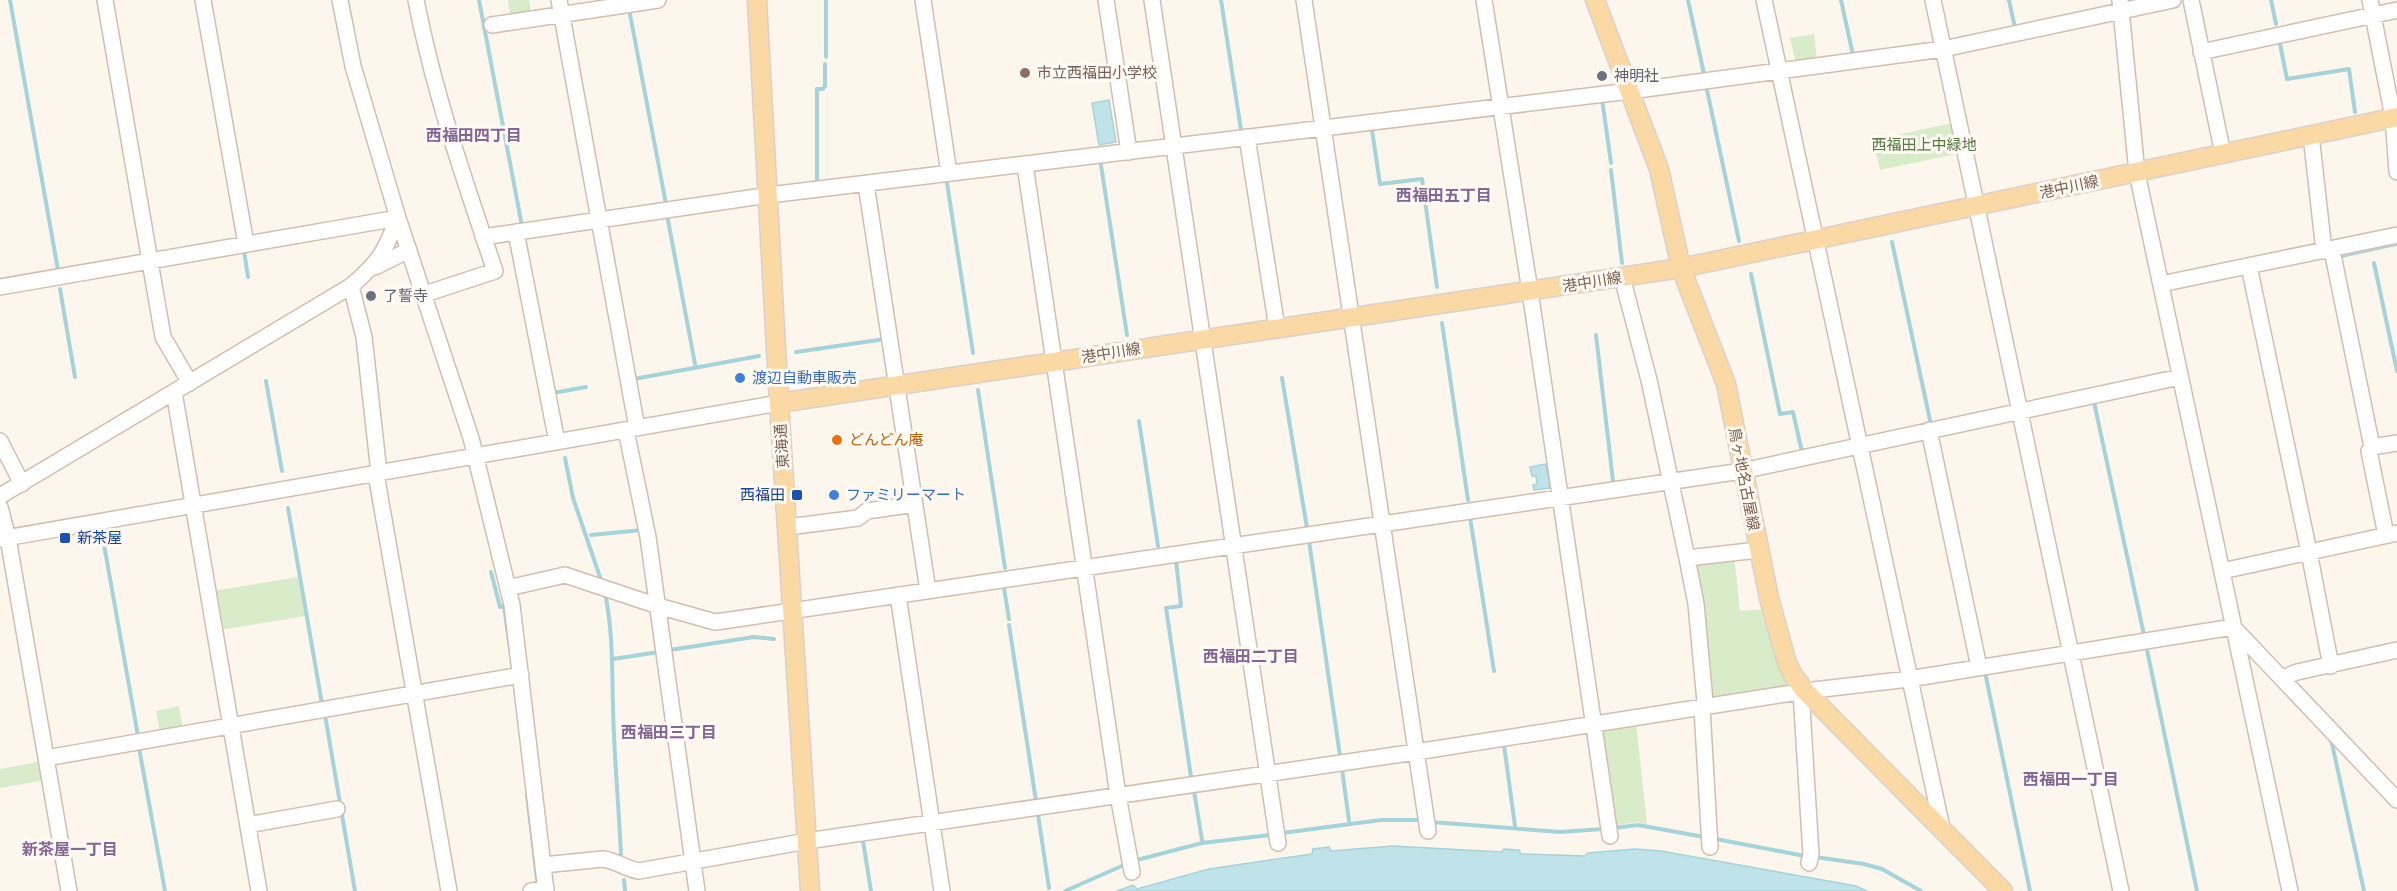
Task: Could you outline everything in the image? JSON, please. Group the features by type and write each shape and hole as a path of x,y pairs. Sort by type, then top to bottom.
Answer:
{"main road":[{"name":"東海通","path":"757,0 779,403 810,891"},
{"name":"鳥ヶ地名古屋線","path":"1595,0 1666,191 1681,268 1726,384 1758,550 1787,663 1803,692 2003,891"},
{"name":"港中川線","path":"779,403 1681,268 2395,117"}],"street":[{"path":"105,0 163,337 190,383"},
{"path":"203,0 246,244"},
{"path":"339,0 353,66 398,218 425,294 475,456 512,605 546,890 531,891"},
{"path":"416,0 427,58 446,126 495,271 425,294"},
{"path":"492,25 560,7 658,0"},
{"path":"923,0 949,173"},
{"path":"1106,0 1129,152"},
{"path":"1152,0 1278,843"},
{"path":"1304,0 1380,523 1428,831"},
{"path":"1484,0 1530,291 1558,497 1610,836"},
{"path":"1764,0 1942,828"},
{"path":"1933,0 2121,891"},
{"path":"483,237 769,195 1630,91 1943,49 2121,6 2173,0"},
{"path":"2190,0 2223,154"},
{"path":"2121,6 2137,173 2290,891"},
{"path":"560,7 599,219 632,429 697,891"},
{"path":"2201,51 2371,8 2397,10"},
{"path":"2371,8 2395,117 2397,172"},
{"path":"2222,571 2392,534 2369,451 2372,447 2328,250 2311,135"},
{"path":"1247,137 1277,328"},
{"path":"1025,165 1118,795 1132,872"},
{"path":"866,184 928,591"},
{"path":"0,287 398,218"},
{"path":"0,496 351,286 383,255 398,218"},
{"path":"521,231 557,442"},
{"path":"2161,284 2397,235"},
{"path":"371,269 409,250"},
{"path":"2249,266 2331,666"},
{"path":"1622,277 1649,380 1696,604 1705,702 1702,708 1710,847"},
{"path":"351,286 364,337 377,473 449,891"},
{"path":"508,588 565,575 715,622 1742,471 2180,377"},
{"path":"174,392 259,891"},
{"path":"4,539 779,403"},
{"path":"1929,430 1979,667"},
{"path":"0,441 22,484"},
{"path":"2372,447 2397,443"},
{"path":"788,527 858,518 867,511 915,504"},
{"path":"0,507 69,891"},
{"path":"1687,558 1758,550"},
{"path":"898,595 942,891"},
{"path":"543,865 603,859 613,860 629,870 639,871 807,841 1416,752 1803,692 1909,679 2233,627"},
{"path":"2233,627 2397,800"},
{"path":"2282,678 2297,672 2397,650"},
{"path":"46,758 521,675"},
{"path":"1803,692 1811,854 1809,863"},
{"path":"248,825 338,809"}],"green space":[{"path":"508,0 529,0 531,12 510,15"},
{"path":"1814,34 1817,61 1796,63 1790,38"},
{"name":"西福田上中緑地","path":"1953,123 1960,153 1880,170 1873,140"},
{"path":"1734,555 1740,611 1768,609 1796,688 1708,701 1692,560"},
{"path":"298,577 305,616 220,630 213,591"},
{"path":"179,706 183,729 160,733 156,711"},
{"path":"1636,722 1647,824 1638,822 1611,826 1600,728"},
{"path":"42,761 45,780 0,788 0,769"}],"water":[{"path":"1109,100 1116,142 1099,145 1092,103"},
{"path":"2397,242 2397,245 2342,257 2342,254"},
{"path":"1546,464 1550,488 1534,490 1533,485 1537,484 1536,476 1532,476 1530,467"},
{"path":"1393,846 1501,852 1504,849 1519,850 1521,854 1585,856 1588,853 1635,849 1661,851 1856,886 1867,891 1117,891 1133,885 1137,889 1209,869 1312,854 1313,849 1329,847 1331,851"}],"waterway":[{"path":"10,0 58,270"},
{"path":"479,0 522,226"},
{"path":"826,0 826,57"},
{"path":"1221,0 1241,130"},
{"path":"1688,0 1704,74"},
{"path":"1841,0 1853,55"},
{"path":"2009,0 2015,28"},
{"path":"2271,0 2276,24"},
{"path":"629,9 666,204"},
{"path":"2280,44 2287,79 2349,69 2355,112"},
{"path":"817,184 817,89 823,89 825,86 825,64"},
{"path":"1707,90 1739,241"},
{"path":"1602,99 1611,163"},
{"path":"1372,130 1380,184 1422,179 1437,287"},
{"path":"1101,165 1127,335"},
{"path":"1611,170 1622,263"},
{"path":"947,183 973,353"},
{"path":"667,215 695,364"},
{"path":"1892,242 1931,425"},
{"path":"240,252 244,251 248,277"},
{"path":"2374,263 2397,371"},
{"path":"1751,274 1780,414 1793,412 1802,452"},
{"path":"60,289 75,377"},
{"path":"1442,323 1468,500"},
{"path":"1596,335 1613,481"},
{"path":"796,352 885,339 885,337"},
{"path":"634,379 759,356"},
{"path":"1282,378 1307,528"},
{"path":"266,381 282,471"},
{"path":"553,393 586,387"},
{"path":"978,390 1005,568"},
{"path":"2094,402 2144,635"},
{"path":"1139,421 1158,546"},
{"path":"565,458 573,498 602,583"},
{"path":"288,508 322,704"},
{"path":"1470,517 1494,671"},
{"path":"591,535 642,530"},
{"path":"103,539 138,736"},
{"path":"1309,541 1340,756"},
{"path":"1176,560 1181,606 1166,608 1191,777"},
{"path":"491,572 500,607 504,606 510,648"},
{"path":"1004,588 1009,619"},
{"path":"605,593 611,636 614,745 621,856"},
{"path":"1009,625 1036,801"},
{"path":"670,650 754,637 774,639"},
{"path":"2146,645 2197,891"},
{"path":"613,659 659,652"},
{"path":"1985,672 2030,891"},
{"path":"325,715 355,891"},
{"path":"2331,739 2364,891"},
{"path":"1504,745 1515,826"},
{"path":"139,748 165,891"},
{"path":"1342,769 1349,821"},
{"path":"1194,791 1202,840"},
{"path":"527,794 537,879"},
{"path":"1038,814 1049,888"},
{"path":"1282,833 1381,820 1419,820"},
{"path":"1431,822 1560,832 1603,829"},
{"path":"1614,828 1638,825 1704,837"},
{"path":"1133,861 1202,843 1270,835"},
{"path":"1716,839 1805,856"},
{"path":"863,841 871,891"},
{"path":"1815,857 1882,869 1921,891"},
{"path":"1065,891 1124,865"},
{"path":"624,880 625,891"}],"place":[{"name":"市立西福田小学校","path":"1025,73"},
{"name":"神明社","path":"1602,76"},
{"name":"了誓寺","path":"371,296"},
{"name":"渡辺自動車販売","path":"740,378"},
{"name":"どんどん庵","path":"837,440"},
{"name":"西福田","path":"797,495"},
{"name":"ファミリーマート","path":"834,495"},
{"name":"新茶屋","path":"65,538"}],"district":[{"name":"西福田四丁目","path":"474,135"},
{"name":"西福田五丁目","path":"1444,195"},
{"name":"西福田二丁目","path":"1251,656"},
{"name":"西福田三丁目","path":"669,732"},
{"name":"西福田一丁目","path":"2071,779"},
{"name":"新茶屋一丁目","path":"70,849"}]}
